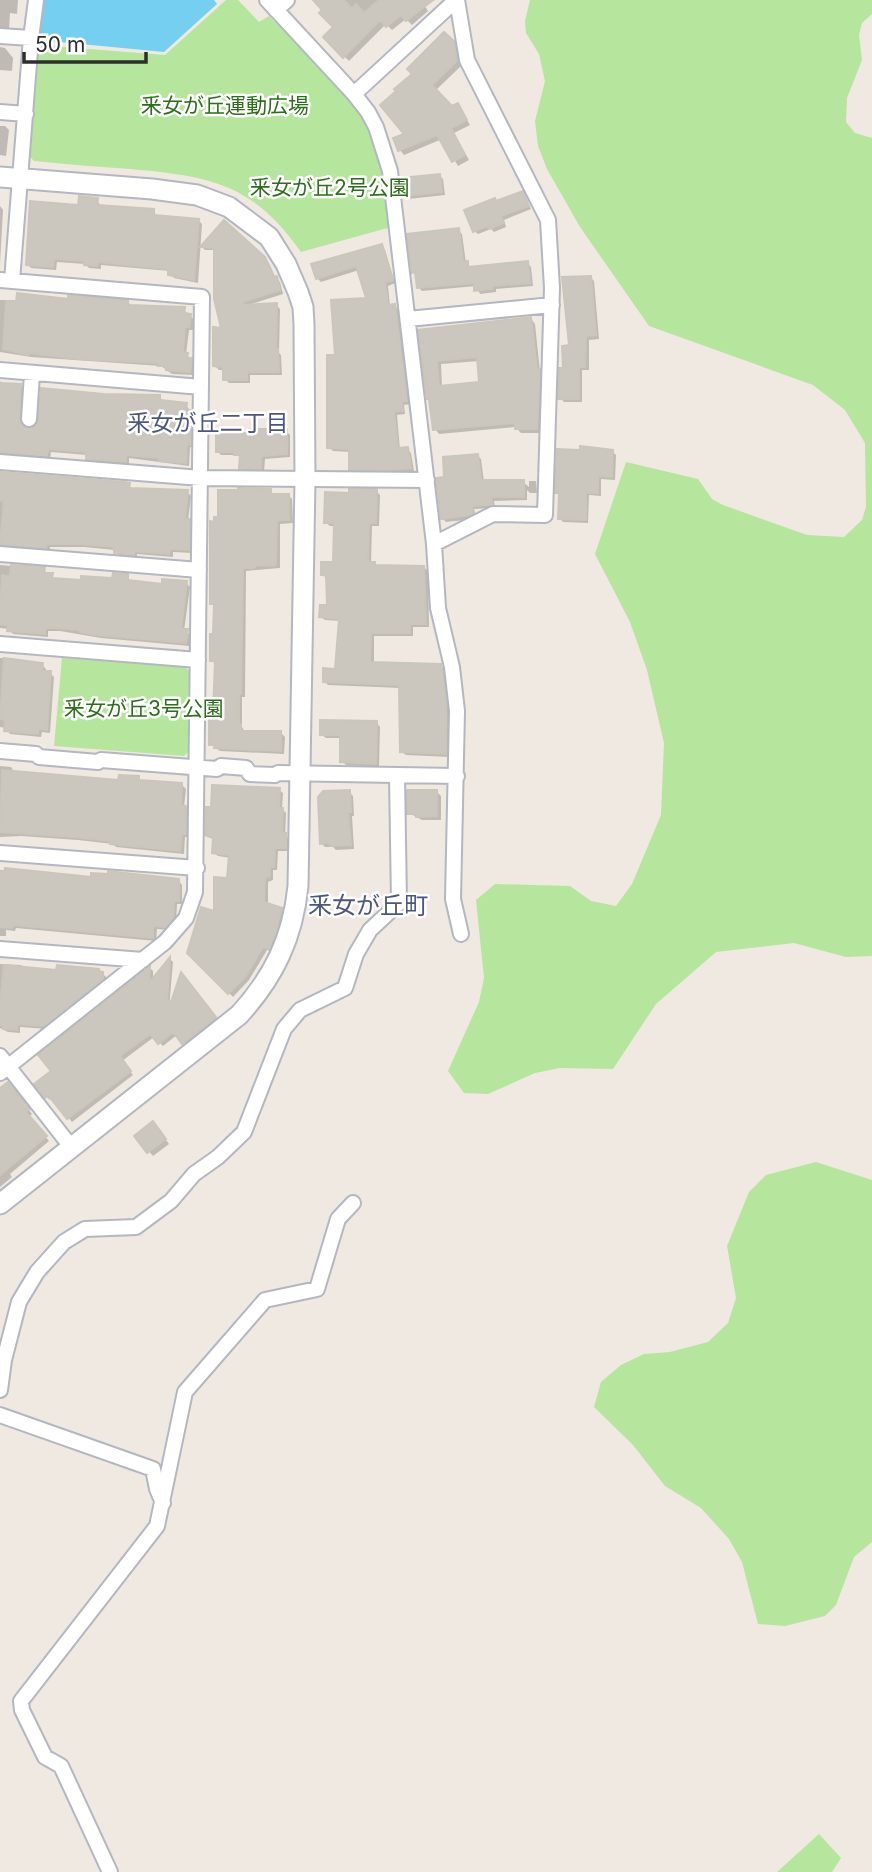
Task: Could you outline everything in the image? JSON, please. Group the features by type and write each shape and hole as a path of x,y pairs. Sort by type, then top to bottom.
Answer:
{"street":[{"path":"36,0 21,178 6,281 202,297 195,892 186,918 165,942 3,1065 72,1148"},
{"path":"354,94 456,0"},
{"path":"434,544 493,514 545,515 552,305 546,213 467,60 456,0"},
{"path":"277,3 354,94 376,127 390,172 427,480 438,608 452,667 457,711 453,899 461,934"},
{"path":"0,36 31,38"},
{"path":"0,112 26,114"},
{"path":"0,177 197,195 229,207 269,237 286,264 303,307 304,480 301,773 296,905 286,943 273,971 239,1015 0,1204"},
{"path":"408,319 552,305"},
{"path":"0,370 201,387"},
{"path":"29,419 32,374"},
{"path":"0,461 201,478 427,480"},
{"path":"0,554 199,570"},
{"path":"0,644 198,660"},
{"path":"0,751 98,762 137,761 196,768 246,768 250,774 457,776"},
{"path":"0,1390 19,1303 37,1272 64,1242 85,1229 136,1227 170,1200 194,1174 218,1157 244,1132 284,1029 300,1010 345,988 356,954 370,930 399,903 397,775"},
{"path":"0,853 197,868"},
{"path":"0,949 143,960"},
{"path":"110,1872 61,1766 45,1757 22,1710 21,1701 157,1526 185,1392 265,1300 317,1289 338,1219 353,1203"},
{"path":"0,1415 153,1469 163,1503"}],"green space":[{"name":"釆女が丘運動広場","path":"226,0 238,0 259,22 269,16 351,101 375,141 382,163 391,227 301,252 265,211 247,197 227,187 183,175 34,161 30,157 39,45 165,55"},
{"path":"530,0 872,0 872,14 862,23 859,35 862,60 847,98 846,122 855,133 872,138 872,956 846,957 794,943 716,952 656,1004 613,1069 560,1068 535,1073 488,1094 464,1093 448,1071 479,1002 484,978 476,900 495,884 570,886 591,901 616,906 632,884 661,815 664,743 647,670 630,622 595,554 626,462 698,479 712,499 723,505 807,535 844,537 862,520 866,507 865,443 845,410 813,385 649,326 580,227 547,169 538,146 535,121 545,81 539,54 526,33 525,21"},
{"name":"釆女が丘3号公園","path":"62,658 184,666 192,674 190,750 184,756 54,746"},
{"path":"816,1162 872,1180 872,1542 854,1557 836,1605 825,1616 785,1626 758,1624 742,1562 729,1539 701,1508 665,1486 633,1445 594,1407 601,1382 621,1365 644,1354 670,1352 708,1342 728,1323 736,1298 727,1246 749,1192 766,1175"},
{"path":"819,1834 841,1858 832,1872 777,1872"}],"water":[{"path":"44,0 214,0 217,4 164,52 39,40"}],"building":[{"path":"313,0 344,0 352,9 356,4 364,13 379,0 433,0 406,21 401,15 386,27 380,20 343,58 323,37 333,27 319,13 322,10"},
{"path":"444,32 454,41 457,61 432,85 452,106 458,103 467,120 451,128 465,155 452,162 437,135 398,151 393,138 404,134 380,105 412,74 407,69"},
{"path":"440,174 442,192 403,196 401,178"},
{"path":"523,191 529,206 501,216 504,223 473,232 464,210"},
{"path":"79,196 98,198 97,205 154,209 154,215 199,219 194,280 168,275 168,269 98,262 97,266 84,265 84,261 54,259 53,267 26,265 30,201 78,205"},
{"path":"224,220 265,257 274,277 277,276 280,290 243,302 243,305 277,303 276,349 279,372 247,372 247,380 223,380 223,367 213,366 213,327 221,328 214,299 214,248 200,247"},
{"path":"459,228 463,262 468,261 468,267 528,261 530,283 492,286 493,289 474,291 474,283 417,288 415,272 412,273 407,234"},
{"path":"382,244 393,280 385,282 388,305 395,304 407,401 402,402 403,411 394,411 398,448 408,447 411,468 349,470 349,449 327,448 327,355 335,355 331,300 366,298 356,266 316,279 311,264"},
{"path":"591,276 596,335 586,336 585,367 579,367 579,399 558,399 559,368 563,368 562,346 569,345 562,277"},
{"path":"17,293 68,299 68,295 128,300 128,305 185,307 184,313 191,314 189,327 185,327 183,352 188,353 187,358 192,358 190,372 166,370 166,366 158,366 159,363 28,355 3,349 6,301 16,302"},
{"path":"531,317 537,370 540,369 537,429 515,429 515,423 433,430 418,330","holes":["477,357 479,382 439,386 437,361"]},
{"path":"0,383 21,384 19,419 21,424 28,428 34,427 38,420 41,388 104,394 160,395 160,400 187,403 186,410 191,410 191,445 187,444 186,463 126,455 126,462 86,459 86,452 48,449 47,456 0,452"},
{"path":"249,429 287,429 287,454 261,456 261,469 239,469 240,455 234,455 234,452 216,452 216,433 249,433"},
{"path":"580,446 613,450 612,477 598,476 598,493 586,493 586,520 558,519 559,493 555,493 557,449 580,450"},
{"path":"478,454 481,480 524,480 524,497 491,497 492,504 472,506 473,514 441,519 436,478 444,477 443,457"},
{"path":"0,472 124,482 130,483 129,488 188,490 185,519 190,519 189,550 170,549 169,554 134,551 134,555 114,553 114,547 79,544 47,544 46,548 0,544 4,500 0,501"},
{"path":"271,489 271,494 289,494 289,520 277,520 276,564 243,568 239,694 241,731 281,731 281,751 214,748 215,745 209,745 209,712 213,712 215,661 210,661 214,604 210,604 210,521 214,522 214,517 218,517 218,490"},
{"path":"349,489 377,489 376,523 369,523 368,562 375,562 375,565 424,566 426,624 410,624 410,633 371,633 370,662 441,664 446,703 446,754 400,752 399,685 323,682 323,668 335,669 339,619 319,617 320,605 327,605 326,575 321,575 321,562 333,562 334,523 324,523 325,492 349,493"},
{"path":"11,565 45,567 44,573 53,573 52,578 112,578 113,573 128,574 128,580 162,584 162,579 187,581 181,629 188,629 186,643 96,635 80,630 55,628 45,628 45,634 7,631 8,625 0,624 0,607 2,575 10,576"},
{"path":"4,658 43,663 42,671 51,671 47,730 38,729 38,734 4,731 5,720 0,719"},
{"path":"320,720 377,721 376,764 340,762 340,735 320,735"},
{"path":"2,770 118,780 119,775 139,776 139,780 182,783 181,805 186,806 186,834 182,834 180,851 110,844 110,841 73,837 0,832"},
{"path":"212,785 280,788 279,808 283,808 282,833 286,833 286,848 275,848 274,867 270,867 270,876 265,878 264,902 282,908 276,932 269,949 263,947 246,976 228,994 187,953 201,907 214,911 214,877 227,878 229,855 212,853 213,838 205,835 206,807 211,807"},
{"path":"350,790 351,812 348,812 351,845 320,844 318,797 323,791"},
{"path":"407,790 437,790 437,816 416,817 416,814 407,814"},
{"path":"5,868 91,877 91,873 108,874 108,871 179,879 179,901 174,901 173,919 166,927 153,926 153,938 12,925 12,928 0,927 0,872 4,872"},
{"path":"170,957 167,1001 171,1002 181,972 216,1017 182,1044 173,1032 158,1044 150,1034 120,1056 131,1071 67,1119 48,1095 45,1098 34,1084 51,1071 38,1055 150,966 149,983"},
{"path":"4,965 56,970 57,965 99,969 103,972 103,979 44,1026 17,1024 17,1030 3,1029 0,1025 0,1005"},
{"path":"8,1082 30,1109 26,1112 47,1136 0,1175 0,1088"},
{"path":"153,1121 166,1139 147,1153 134,1136"}],"district":[{"name":"釆女が丘二丁目","path":"208,423"},
{"name":"釆女が丘町","path":"368,905"}],"park label":[{"name":"釆女が丘2号公園","path":"330,187"}]}
